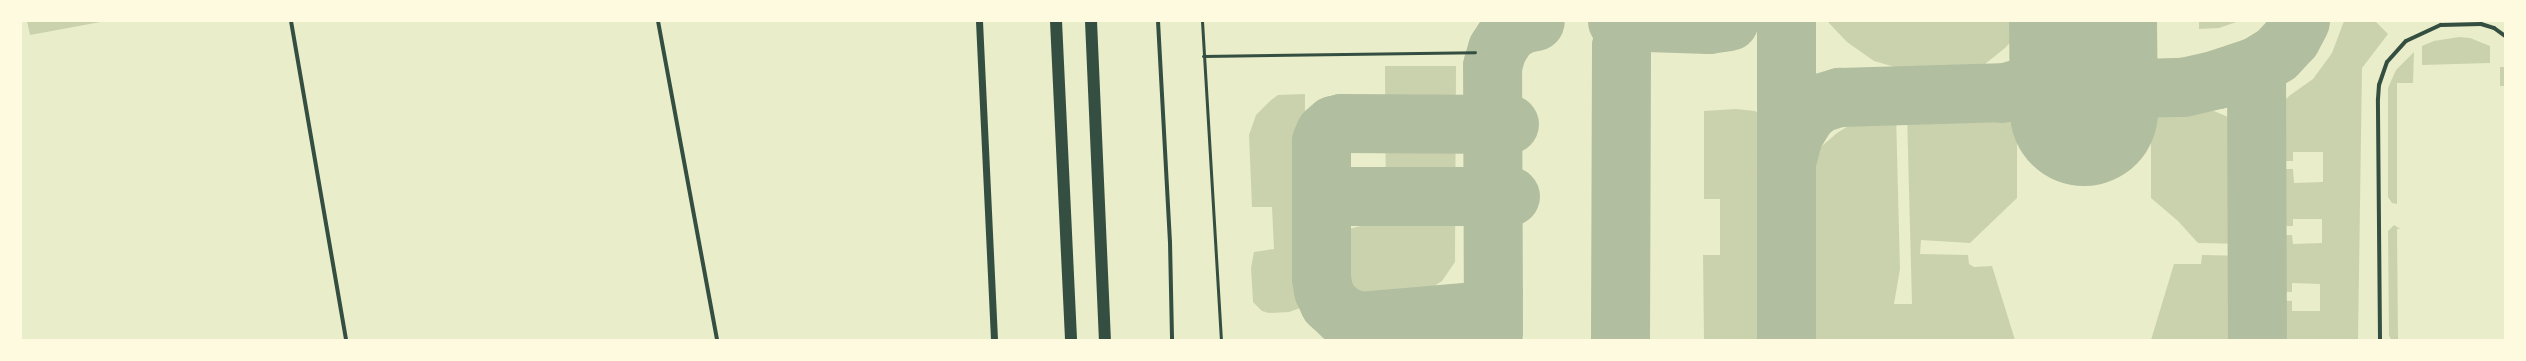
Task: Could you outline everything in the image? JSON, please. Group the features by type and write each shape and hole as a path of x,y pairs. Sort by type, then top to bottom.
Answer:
{"highway":[{"path":"1056,21 1071,340"},
{"path":"1091,21 1105,340"}],"street":[{"path":"291,21 346,340"},
{"path":"658,21 717,340"},
{"path":"979,21 994,340"},
{"path":"1158,21 1170,242 1172,340"},
{"path":"2380,340 2378,99 2380,85 2387,62 2406,41 2441,25 2481,24 2494,28 2505,36"}],"lane":[{"path":"1202,21 1220,340"},
{"path":"1203,56 1475,52"}],"green space":[{"path":"27,21 106,21 30,35"},
{"path":"1827,21 2017,21 2017,35 2005,48 1980,68 1963,73 1926,76 1874,61 1847,42"},
{"path":"2199,21 2239,21 2219,28 2199,29"},
{"path":"2344,21 2375,21 2388,34 2362,68 2358,340 2268,340 2267,300 2292,301 2292,311 2320,311 2320,284 2292,283 2292,292 2268,291 2268,235 2292,235 2293,244 2322,243 2322,219 2293,219 2293,226 2268,226 2268,169 2293,169 2294,183 2323,182 2323,152 2293,152 2293,161 2268,161 2272,115 2289,96 2313,79 2332,53"},
{"path":"2459,37 2470,38 2490,46 2490,63 2422,65 2422,46 2434,41"},
{"path":"2414,52 2413,83 2397,83 2397,204 2392,203 2388,197 2388,88 2396,70"},
{"path":"1385,66 1456,66 1455,262 1442,281 1425,292 1409,297 1364,296 1348,288 1338,269 1340,241 1349,229 1364,225 1386,225"},
{"path":"2500,67 2505,67 2505,86 2500,86"},
{"path":"1305,94 1304,303 1300,308 1289,312 1269,313 1262,311 1253,302 1251,268 1254,252 1274,249 1272,207 1252,207 1249,135 1256,115 1278,95"},
{"path":"1736,109 1755,111 1767,118 1772,130 1774,153 1772,340 1704,340 1703,255 1720,255 1720,199 1704,199 1704,111"},
{"path":"2214,111 2228,117 2240,127 2246,137 2247,244 2198,243 2178,221 2151,198 2151,112"},
{"path":"2017,112 2017,198 1970,243 1921,240 1920,254 1968,255 1969,264 1974,267 1992,266 2015,340 1801,340 1800,194 1815,152 1837,133 1864,116 1896,113 1900,269 1894,304 1912,304 1907,113"},
{"path":"2394,225 2400,229 2397,229 2398,339 2409,340 2391,340 2389,335 2388,231"},
{"path":"2202,255 2248,256 2248,340 2151,340 2174,264 2201,264"},
{"path":"1454,336 1455,340 1382,340"}],"taxiway":[{"path":"1493,333 1492,66 1497,49 1507,33 1521,24 1535,21"},
{"path":"1617,21 1708,24 1729,21"},
{"path":"1620,340 1621,46 1624,35 1630,28 1641,21"},
{"path":"1786,21 1786,340"},
{"path":"2002,93 2033,84 2046,76 2065,56 2074,38 2079,21"},
{"path":"1786,162 1793,135 1807,113 1819,103 1839,97 2183,87 2217,79 2256,66 2276,54 2291,38 2300,21"},
{"path":"2256,66 2257,340"},
{"path":"1493,293 1485,306 1476,311 1360,321 1342,315 1329,303 1323,290 1321,278 1321,141 1325,132 1333,125 1341,123 1509,124"},
{"path":"1321,213 1332,198 1340,196 1510,196"}],"runway":[{"path":"2083,21 2084,112"}]}
